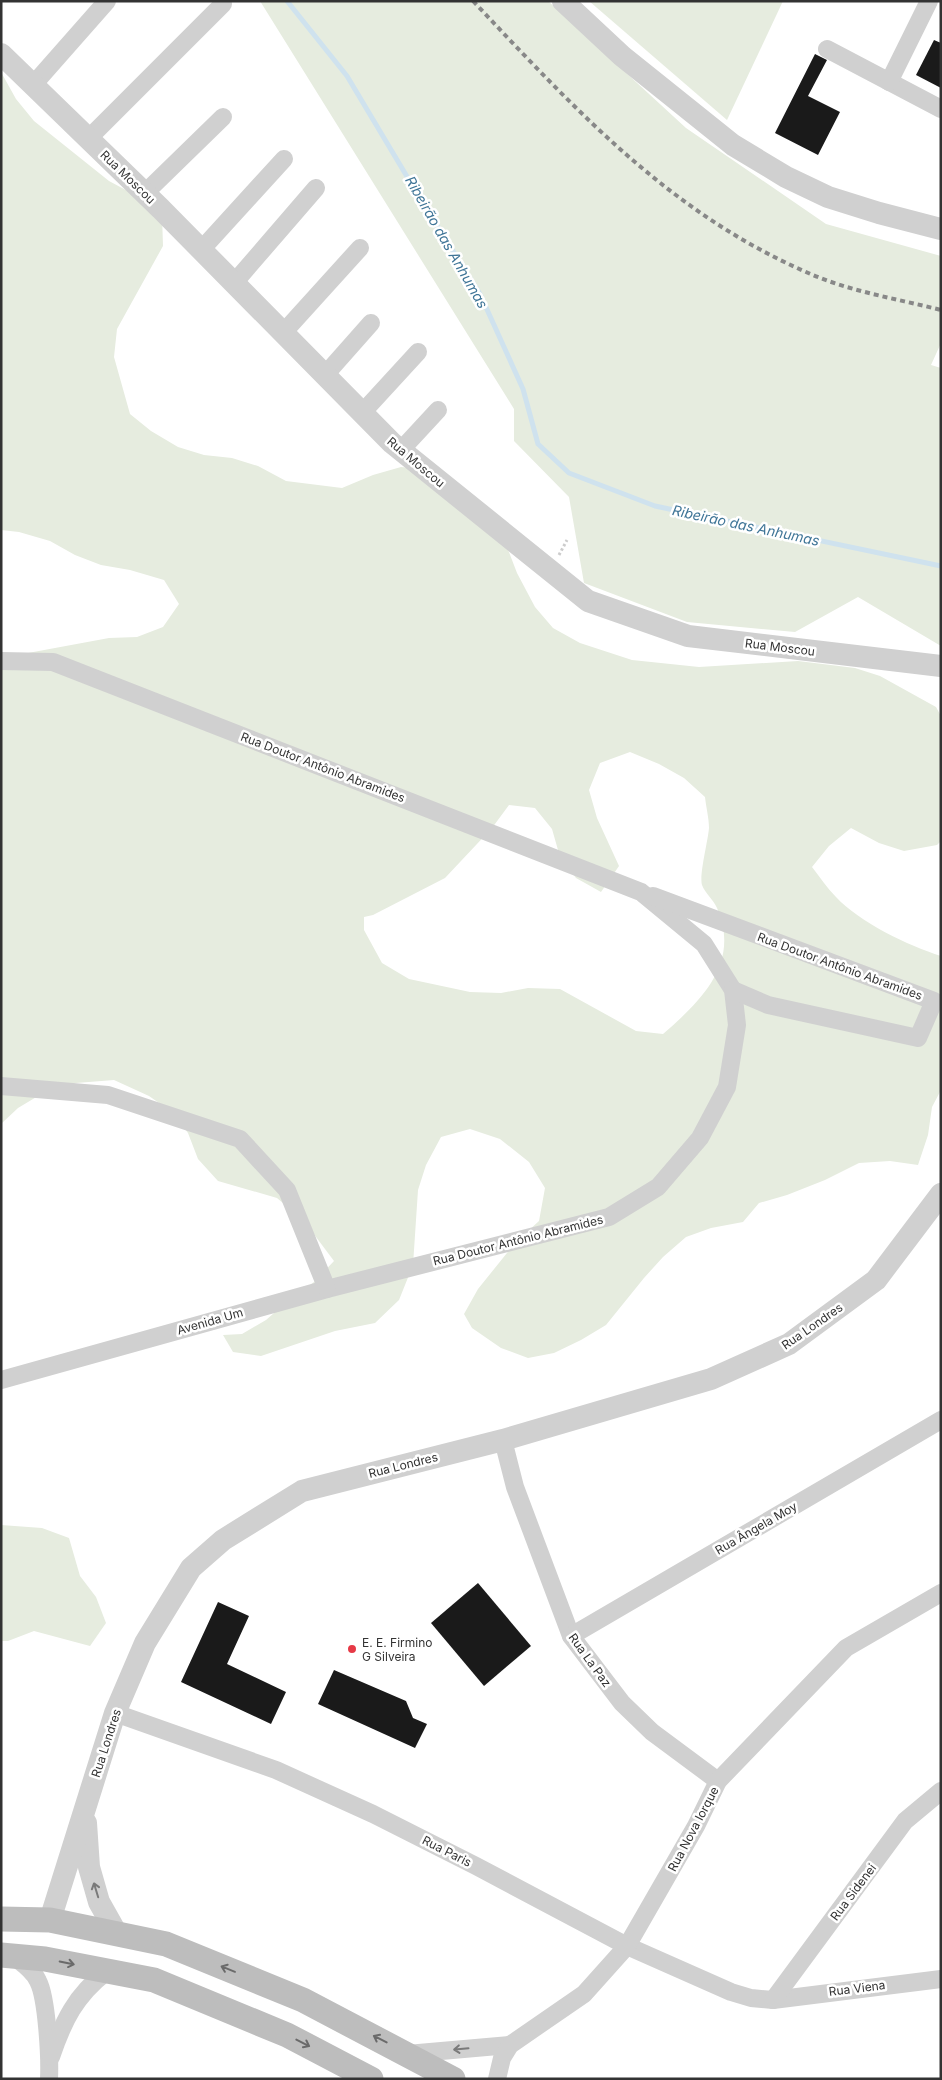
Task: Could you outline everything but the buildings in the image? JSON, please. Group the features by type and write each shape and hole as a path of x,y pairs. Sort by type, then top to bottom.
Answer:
{"main road":[{"path":"371,2079 287,2035 154,1980 45,1959 7,1955 2,1944 1,1934 4,1919 50,1920 166,1944 303,2000 454,2079"},
{"path":"106,1972 116,1959 119,1949 117,1934"}],"street":[{"path":"32,85 107,1"},
{"path":"563,1 622,56 733,145 771,168 828,197 941,229"},
{"path":"889,82 929,1"},
{"path":"88,139 222,4"},
{"path":"827,49 941,109"},
{"name":"Rua Moscou","path":"1,54 145,193 362,413 401,450 588,602 688,636 941,666"},
{"path":"145,193 223,117"},
{"path":"201,250 284,159"},
{"path":"234,283 316,188"},
{"path":"283,333 360,248"},
{"path":"325,375 371,323"},
{"path":"362,413 418,352"},
{"path":"401,450 438,410"},
{"name":"Rua Doutor Antônio Abramides","path":"1,661 54,662 641,892 934,1001 918,1038 768,1005 733,990"},
{"name":"Rua Doutor Antônio Abramides","path":"419,1265 608,1218 658,1187 700,1138 727,1087 737,1025 733,990 704,944 641,892"},
{"path":"1,1086 108,1095 240,1139 287,1190 327,1288"},
{"name":"Rua Londres","path":"50,1920 115,1713 145,1643 191,1568 223,1540 302,1491 503,1440 711,1379 789,1344 876,1280 941,1194"},
{"name":"Avenida Um","path":"1,1380 327,1288 419,1265"},
{"name":"Rua Ângela Moy","path":"571,1636 941,1420"},
{"name":"Rua La Paz","path":"503,1440 515,1488 571,1636 622,1702 652,1732 718,1781"},
{"name":"Rua Nova Iorque","path":"407,2054 510,2045 584,1994 627,1946 696,1826 718,1781 846,1648 941,1593"},
{"name":"Rua Paris","path":"115,1713 276,1770 373,1814 627,1946 731,1992 751,1998 773,2000"},
{"name":"Rua Sidenei","path":"773,2000 905,1821 941,1791"},
{"path":"85,1810 88,1866 99,1902 117,1934"},
{"path":"7,1955 30,1969 39,1982 50,2060 49,2079"},
{"path":"50,2060 56,2041 76,2001 89,1985 106,1972"},
{"name":"Rua Viena","path":"773,2000 941,1979"},
{"path":"497,2079 502,2058 510,2045"}],"shaded area":[{"path":"260,1 548,1 686,128 826,224 941,256 941,343 931,365 941,368 941,646 858,597 795,632 687,622 584,583 569,497 514,441 514,409"},
{"path":"589,1 783,1 727,120"},
{"path":"1,72 16,99 34,121 109,181 137,196 162,215 163,246 117,329 114,357 130,414 151,431 178,447 204,455 232,458 258,466 286,481 342,488 373,475 401,467 429,470 502,534 517,573 535,607 553,628 580,643 632,660 699,667 798,661 855,668 880,676 936,707 941,716 941,841 937,845 904,851 879,843 851,828 829,846 812,867 833,894 871,924 900,940 941,956 941,1090 932,1107 928,1135 918,1165 890,1161 859,1163 825,1180 787,1195 759,1203 743,1222 711,1228 686,1237 663,1257 606,1325 554,1353 528,1358 501,1348 472,1328 464,1314 478,1289 515,1243 539,1221 545,1188 529,1162 500,1139 470,1129 441,1137 426,1165 418,1190 413,1265 399,1300 375,1323 335,1331 261,1356 233,1352 223,1335 242,1334 266,1320 314,1282 334,1261 304,1221 277,1198 218,1181 198,1159 188,1133 172,1112 149,1096 114,1080 76,1083 43,1093 18,1108 1,1124 1,654 28,653 109,638 137,637 163,627 179,604 164,580 130,570 101,565 75,555 50,541 19,532 1,530","holes":["630,752 659,764 684,778 705,797 709,828 701,880 705,891 717,908 723,928 724,946 720,963 713,979 703,994 663,1034 636,1031 560,989 528,988 501,993 470,992 409,979 382,963 364,930 364,917 373,915 445,878 492,828 509,805 535,808 552,829 560,857 576,878 601,892 619,866 597,818 589,790 600,763"]},
{"path":"1,1525 42,1528 69,1538 80,1576 96,1597 106,1623 90,1646 34,1631 8,1641 1,1641"}],"waterway":[{"name":"Ribeirão das Anhumas","path":"287,1 347,76 480,294 523,389 538,444 569,473 655,506 941,566"}],"railway":[{"path":"473,1 588,120 670,191 714,222 762,250 828,281 860,291 941,310"}],"place":[{"name":"E. E. Firmino G Silveira","path":"352,1649"}]}
